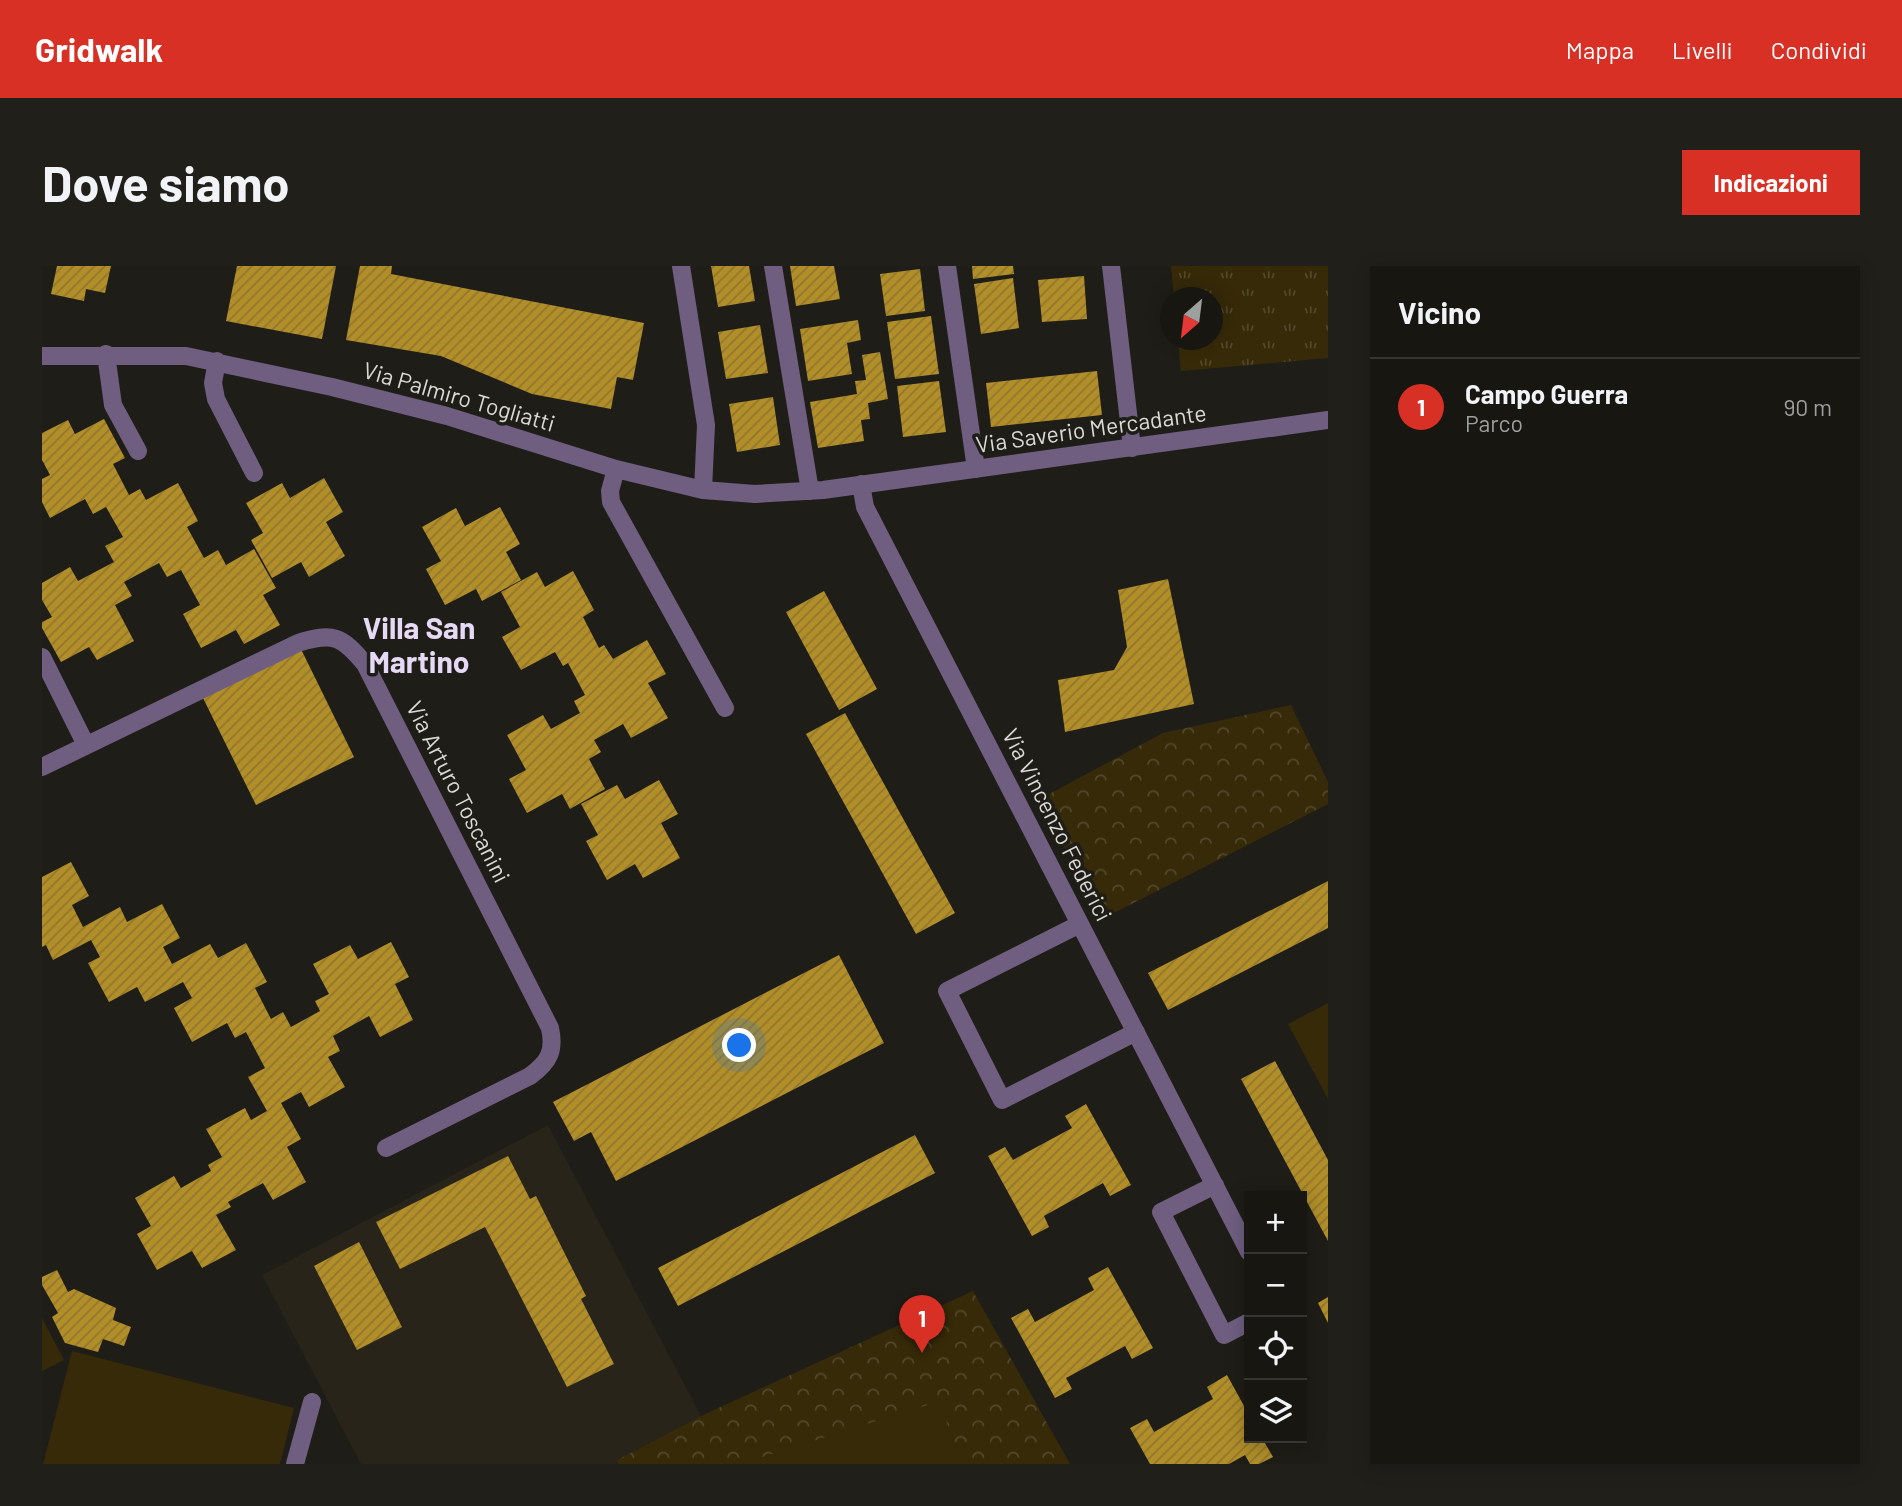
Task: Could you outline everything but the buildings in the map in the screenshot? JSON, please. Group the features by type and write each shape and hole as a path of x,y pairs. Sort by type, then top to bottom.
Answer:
{"street":[{"path":"681,266 706,425 703,490"},
{"path":"773,266 810,491"},
{"path":"947,266 976,469"},
{"path":"1111,266 1132,448"},
{"path":"106,354 113,405 138,452"},
{"name":"Via Palmiro Togliatti","path":"42,356 186,356 217,361 447,416 616,469 703,490 755,494 810,491 861,484"},
{"path":"217,361 214,383 216,399 254,474"},
{"name":"Via Saverio Mercadante","path":"861,484 1328,421"},
{"path":"616,469 610,491 611,502 725,708"},
{"name":"Via Vincenzo Federici","path":"861,484 865,507 1244,1242"},
{"name":"Via Arturo Toscanini","path":"42,767 309,639 325,635 347,642 365,664 550,1028 554,1046 545,1065 530,1076 386,1148"},
{"path":"42,657 86,745"},
{"path":"1080,924 947,991 1002,1100 1136,1032"},
{"path":"1215,1185 1161,1212 1224,1335 1244,1325"},
{"path":"295,1464 312,1402"}],"shaded area":[{"path":"548,1125 701,1416 617,1460 619,1464 361,1464 262,1275"}],"green space":[{"path":"1171,266 1328,266 1328,358 1181,371 1179,350 1223,350 1223,287 1173,287"},
{"path":"1291,705 1328,782 1328,804 1102,919 1038,800 1163,733"},
{"path":"1328,1003 1328,1099 1288,1024"},
{"path":"973,1291 1070,1464 619,1464 617,1460 701,1416"},
{"path":"42,1318 64,1360 42,1371"},
{"path":"72,1351 294,1408 280,1464 43,1464"},
{"path":"940,1401 960,1464 741,1464"}],"place":[{"name":"Campo Guerra","path":"922,1353"}],"district":[{"name":"Villa San Martino","path":"419,646"}]}
